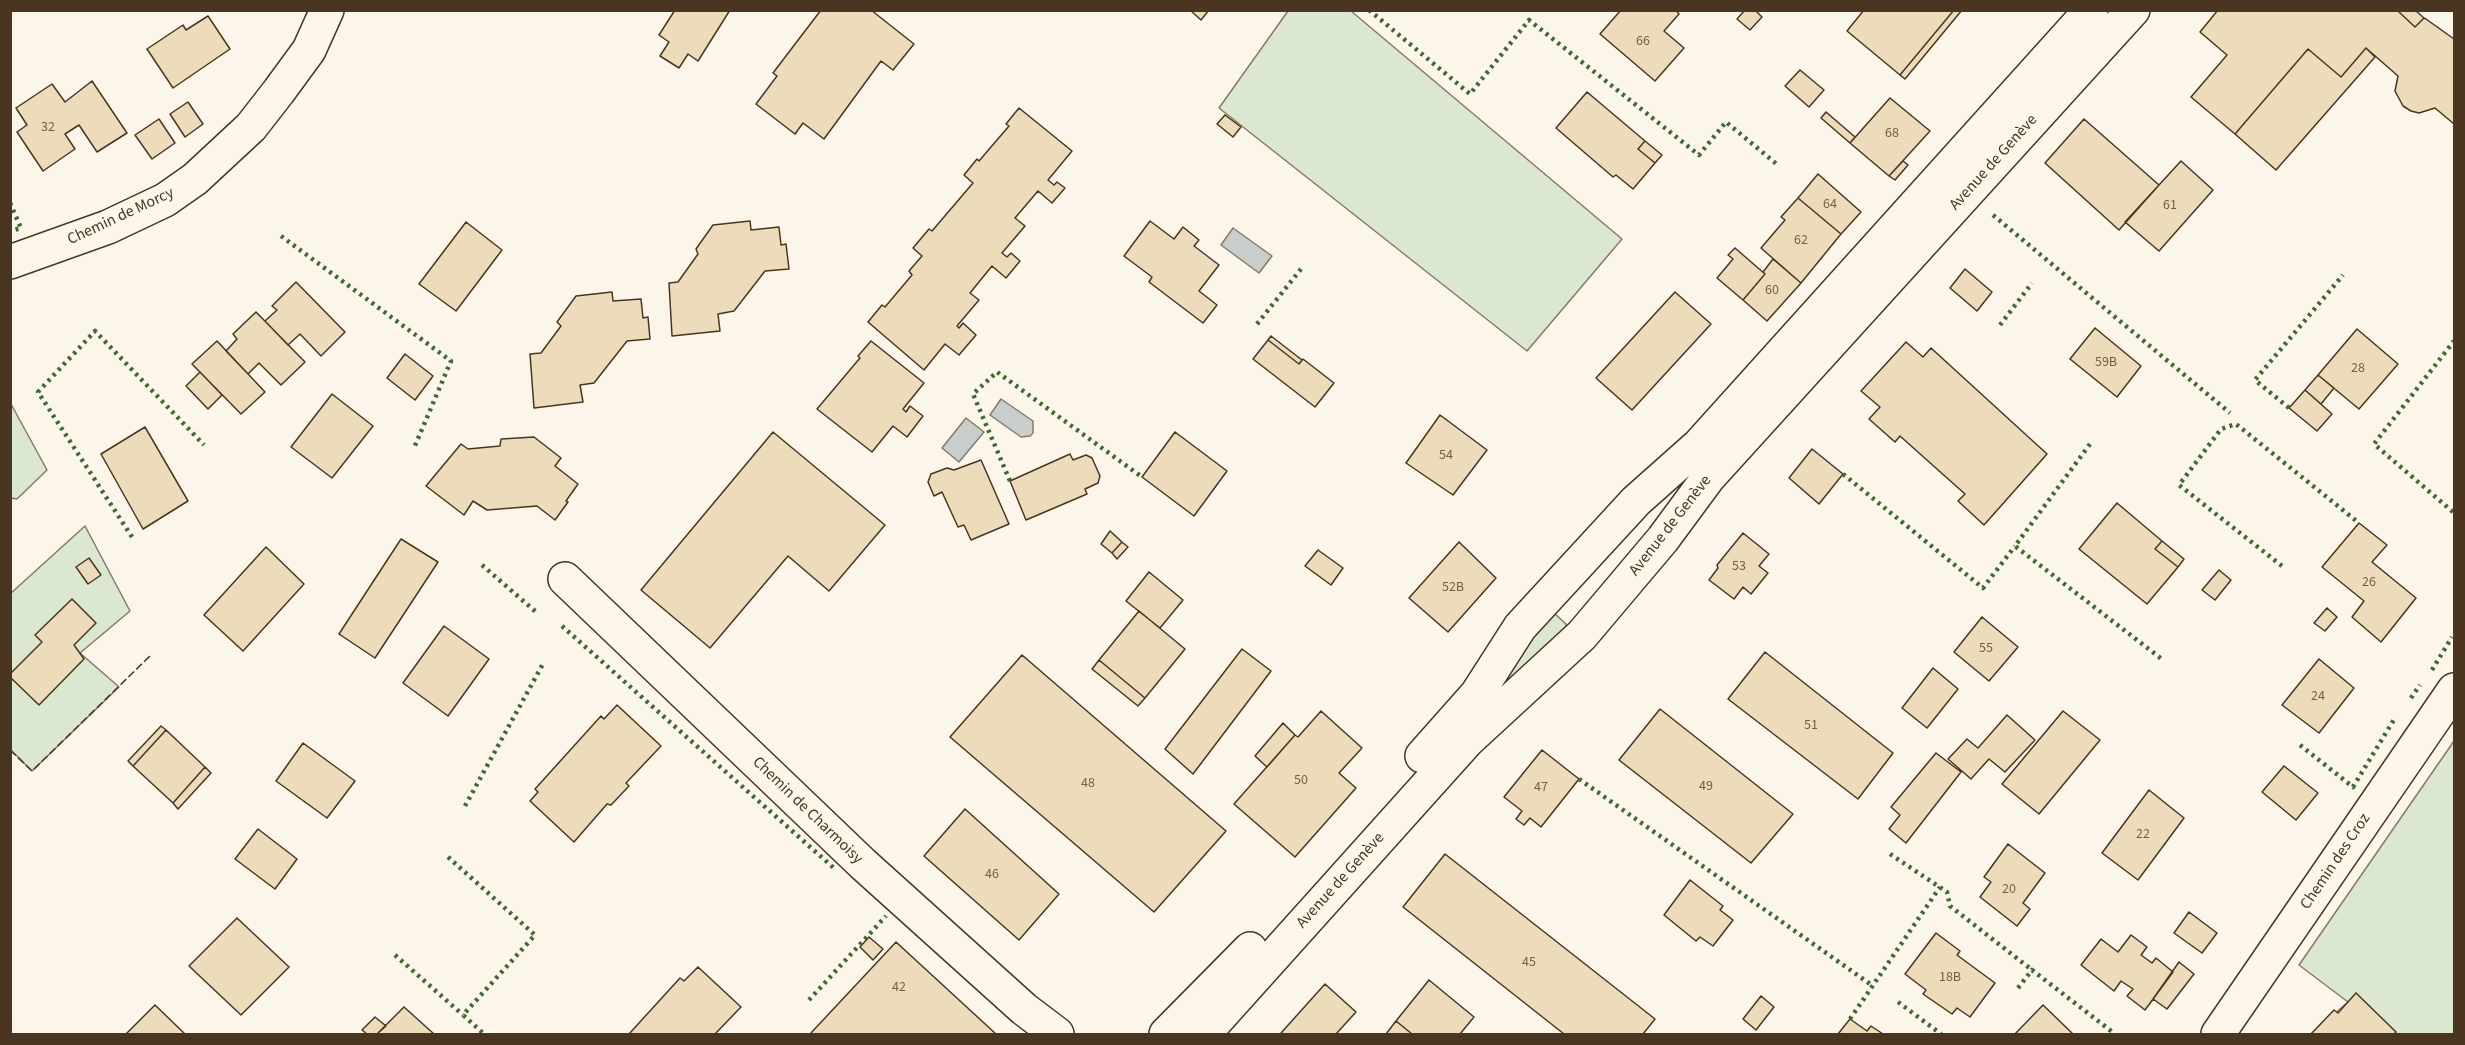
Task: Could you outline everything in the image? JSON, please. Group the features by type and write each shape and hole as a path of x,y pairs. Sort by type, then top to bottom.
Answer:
{"main road":[{"name":"Chemin de Morcy","path":"10,262 108,227 165,200 195,179 251,127 309,50 327,10"},
{"name":"Avenue de Genève","path":"1166,1035 1221,981 1471,702 1516,633 1648,490 1699,445 2091,10"},
{"name":"Avenue de Genève","path":"1204,1035 1468,740 1592,623 1638,570 1708,478 2133,10"},
{"path":"1601,539 1638,570"},
{"name":"Chemin de Charmoisy","path":"565,579 863,864 1024,1009 1057,1035"},
{"path":"1555,590 1592,623"},
{"name":"Chemin des Croz","path":"2218,1035 2454,690"}],"green space":[{"path":"1288,11 1351,11 1622,239 1527,351 1219,108"},
{"path":"11,404 47,470 17,499 11,498"},
{"path":"85,526 130,611 80,653 119,687 32,771 11,750 10,594"},
{"path":"1554,613 1566,624 1565,632 1496,696 1491,692 1537,626"},
{"path":"2454,741 2454,1034 2311,1034 2348,1002 2299,965"}],"shaded area":[{"path":"1233,228 1272,256 1259,273 1221,245"},
{"path":"1001,399 1033,421 1033,433 1030,436 1021,437 990,415"},
{"path":"966,418 984,432 959,462 942,448"}],"building":[{"path":"675,10 730,10 698,61 688,54 679,68 660,56 669,42 659,35"},
{"path":"821,10 871,10 914,44 893,70 881,61 824,139 803,123 795,134 756,104 777,76 773,73"},
{"path":"1190,10 1209,10 1201,20"},
{"path":"1621,10 1676,10 1679,14 1664,31 1684,48 1655,81 1600,34"},
{"path":"1745,10 1755,10 1762,17 1750,30 1737,19"},
{"path":"1864,10 1954,10 1900,75 1847,31"},
{"path":"1954,10 1962,10 1905,79 1900,75"},
{"path":"2218,10 2401,10 2399,12 2415,27 2424,18 2454,39 2454,124 2435,108 2419,113 2403,106 2395,91 2398,76 2366,48 2341,77 2308,49 2235,134 2191,97 2227,55 2200,32"},
{"path":"2415,10 2424,18 2415,27 2399,12"},
{"path":"208,16 230,49 173,88 147,49 183,25 186,30"},
{"path":"2366,48 2375,57 2276,170 2235,134 2308,49 2341,77"},
{"path":"1800,70 1824,90 1809,107 1785,86"},
{"path":"92,81 127,133 97,152 79,125 65,134 75,149 43,171 17,132 27,125 16,108 52,84 65,102"},
{"path":"1587,92 1645,141 1638,149 1655,163 1633,189 1616,175 1613,177 1556,128"},
{"path":"1890,98 1930,131 1889,176 1850,143"},
{"path":"188,102 203,124 185,137 170,114"},
{"path":"1019,108 1072,151 1048,180 1054,185 1057,182 1065,188 1052,203 1038,191 1015,218 1025,226 1002,253 1007,257 1011,253 1020,261 1006,278 992,266 970,293 979,300 957,326 959,328 963,323 976,335 959,355 945,344 924,370 868,322 882,305 885,307 912,275 909,271 922,256 913,248 929,229 932,231 973,183 964,175 1009,126 1006,124"},
{"path":"1826,112 1855,137 1850,143 1821,118"},
{"path":"1225,115 1241,127 1233,137 1217,124"},
{"path":"159,119 175,143 152,159 135,135"},
{"path":"2084,119 2159,185 2119,230 2045,163"},
{"path":"1645,141 1662,155 1655,163 1638,149"},
{"path":"1903,161 1908,165 1895,180 1889,176"},
{"path":"2181,161 2213,190 2159,251 2125,222"},
{"path":"1818,174 1861,212 1841,234 1798,198"},
{"path":"1798,198 1841,234 1801,283 1761,248 1785,220 1781,217"},
{"path":"750,221 751,230 779,227 781,245 786,244 789,269 765,271 734,311 718,314 720,331 672,336 669,283 678,282 698,254 696,249 713,225"},
{"path":"1150,221 1174,239 1183,227 1199,240 1194,246 1219,265 1199,291 1217,305 1203,323 1149,282 1152,277 1124,256"},
{"path":"466,222 502,250 456,311 419,284"},
{"path":"1735,248 1765,274 1743,300 1717,278 1733,259 1728,255"},
{"path":"1773,259 1801,283 1767,321 1743,300 1765,274 1763,272"},
{"path":"1965,269 1992,292 1977,311 1950,288"},
{"path":"296,282 345,332 321,356 300,334 288,345 265,321 277,310 272,306"},
{"path":"612,292 613,301 641,299 643,318 648,317 650,339 627,341 594,383 580,385 583,402 534,408 530,354 541,353 561,326 557,322 576,296"},
{"path":"1675,292 1711,324 1632,410 1596,378"},
{"path":"256,312 305,362 281,385 259,363 248,374 226,351 237,339 233,334"},
{"path":"2095,328 2141,366 2117,397 2070,359"},
{"path":"2357,329 2398,364 2359,409 2318,375"},
{"path":"1271,336 1302,360 1299,364 1268,340"},
{"path":"1268,340 1299,364 1303,359 1334,383 1315,407 1253,359"},
{"path":"217,341 265,392 241,414 192,364"},
{"path":"871,341 924,383 903,409 906,412 910,406 923,416 907,437 893,426 872,452 817,409 860,358 858,356"},
{"path":"1906,342 1923,357 1931,348 2047,454 1984,525 1958,501 1965,494 1900,436 1895,442 1869,419 1880,407 1861,391"},
{"path":"405,354 433,376 415,400 387,378"},
{"path":"200,372 222,395 208,409 186,386"},
{"path":"2318,375 2334,388 2321,404 2305,390"},
{"path":"2305,390 2332,414 2317,431 2289,408"},
{"path":"332,394 373,426 332,478 291,447"},
{"path":"1440,415 1487,450 1453,495 1406,463"},
{"path":"145,427 188,501 143,529 101,454"},
{"path":"773,432 885,525 829,591 788,556 710,648 641,590"},
{"path":"1175,432 1227,471 1194,516 1142,477"},
{"path":"534,437 561,458 555,466 578,484 555,520 537,506 487,510 473,501 464,515 426,486 461,444 468,449 500,446 501,439"},
{"path":"1812,449 1843,474 1819,504 1789,478"},
{"path":"1070,454 1073,460 1086,455 1092,458 1100,476 1098,483 1085,489 1087,494 1026,520 1010,481"},
{"path":"981,460 1009,524 971,540 964,525 958,527 942,492 934,496 928,482 931,474 947,468 954,470"},
{"path":"2117,503 2162,541 2155,549 2178,567 2147,604 2079,549"},
{"path":"2359,523 2387,545 2372,562 2416,598 2381,642 2352,617 2364,601 2322,567"},
{"path":"1110,531 1122,542 1112,553 1101,544"},
{"path":"1743,533 1769,554 1759,566 1768,573 1751,594 1743,587 1734,599 1709,580 1718,568 1717,565"},
{"path":"401,539 438,562 375,658 339,634"},
{"path":"2162,541 2184,559 2178,567 2155,549"},
{"path":"1122,542 1128,547 1117,559 1112,553"},
{"path":"1459,542 1496,578 1448,632 1409,598"},
{"path":"266,547 304,584 243,651 204,615"},
{"path":"1318,550 1343,568 1331,585 1305,566"},
{"path":"89,558 101,575 88,584 76,567"},
{"path":"2219,570 2231,580 2215,600 2202,590"},
{"path":"1149,572 1183,600 1160,628 1126,601"},
{"path":"72,599 96,623 74,645 84,659 39,705 10,677 10,674 42,642 35,635"},
{"path":"2327,608 2337,617 2325,631 2314,623"},
{"path":"1139,611 1185,649 1145,698 1099,660"},
{"path":"1982,617 2018,647 1989,681 1954,652"},
{"path":"444,626 489,659 448,716 403,683"},
{"path":"1242,649 1271,671 1193,774 1165,749"},
{"path":"1765,652 1893,753 1858,799 1728,699"},
{"path":"1022,655 1226,831 1154,912 950,737"},
{"path":"2319,659 2354,688 2319,733 2282,705"},
{"path":"1099,660 1145,698 1138,706 1092,669"},
{"path":"1933,668 1958,689 1927,728 1902,708"},
{"path":"617,705 661,746 626,783 629,786 611,805 607,804 574,842 530,801 538,792 535,789 601,716 604,719"},
{"path":"1660,709 1793,814 1751,863 1619,760"},
{"path":"1321,711 1362,748 1339,773 1356,788 1295,857 1234,804 1295,735 1298,737"},
{"path":"2063,711 2100,740 2039,814 2002,784"},
{"path":"2007,715 2035,740 2005,772 1989,759 1971,779 1948,759 1967,739 1978,748"},
{"path":"1283,723 1295,735 1267,767 1255,756"},
{"path":"161,726 166,730 133,766 128,761"},
{"path":"166,730 205,767 173,803 133,766"},
{"path":"303,743 355,781 327,818 276,781"},
{"path":"1542,750 1579,779 1541,827 1530,818 1524,825 1516,819 1522,811 1504,797"},
{"path":"1936,753 1961,772 1906,843 1889,829 1900,815 1891,807"},
{"path":"2284,766 2318,793 2296,820 2262,792"},
{"path":"205,767 211,773 178,809 173,803"},
{"path":"2149,790 2184,818 2138,880 2102,853"},
{"path":"965,809 1059,894 1019,940 924,856"},
{"path":"258,829 297,859 275,889 235,859"},
{"path":"2008,844 2045,873 2023,903 2030,909 2017,926 1980,897 1991,882 1984,877"},
{"path":"1445,854 1655,1019 1643,1034 1564,1034 1403,907"},
{"path":"1690,880 1723,906 1720,910 1733,920 1713,946 1700,937 1696,941 1664,915"},
{"path":"2189,912 2217,933 2202,953 2174,933"},
{"path":"237,918 289,967 241,1015 189,966"},
{"path":"1936,933 1960,951 1957,955 1995,983 1970,1017 1957,1008 1952,1014 1923,994 1926,990 1905,974"},
{"path":"2131,935 2147,947 2141,955 2152,963 2156,958 2173,972 2145,1010 2127,996 2133,989 2121,981 2114,991 2081,965 2101,939 2118,952"},
{"path":"869,937 883,949 873,960 860,947"},
{"path":"896,942 996,1034 810,1034"},
{"path":"2179,962 2194,974 2167,1009 2153,999"},
{"path":"698,967 741,1007 715,1034 629,1034 680,978 684,981"},
{"path":"1429,980 1474,1017 1460,1034 1412,1034 1396,1021"},
{"path":"1325,984 1356,1012 1336,1034 1281,1033"},
{"path":"2356,993 2396,1032 2394,1034 2311,1034 2334,1010 2338,1013"},
{"path":"1761,996 1774,1007 1756,1030 1743,1019"},
{"path":"155,1005 185,1034 126,1034"},
{"path":"2043,1005 2073,1034 2015,1034"},
{"path":"404,1007 434,1034 377,1034"},
{"path":"375,1017 386,1026 377,1034 367,1034 362,1030"},
{"path":"1850,1019 1867,1031 1871,1026 1883,1034 1838,1034"},
{"path":"1396,1021 1412,1034 1386,1034"}],"hedge":[{"path":"1369,10 1470,94 1529,20 1699,155 1726,122 1779,166"},
{"path":"10,203 21,228 10,231"},
{"path":"1993,215 2230,413"},
{"path":"281,236 451,361 414,448"},
{"path":"1257,324 1301,269"},
{"path":"2289,408 2255,380 2343,275"},
{"path":"2000,325 2032,283"},
{"path":"132,537 38,392 95,331 204,445"},
{"path":"2453,512 2374,444 2454,341"},
{"path":"1010,481 973,394 997,372 1142,477"},
{"path":"2282,566 2179,485 2221,429 2236,424 2359,523"},
{"path":"2090,444 2015,546 2163,660"},
{"path":"1843,474 1983,588 2015,546"},
{"path":"482,565 536,612"},
{"path":"562,626 836,870"},
{"path":"2432,670 2452,637"},
{"path":"465,806 544,662"},
{"path":"2411,698 2420,685"},
{"path":"2300,745 2353,787 2395,718"},
{"path":"1579,779 1873,986"},
{"path":"1890,854 1947,892 1950,906 2032,970"},
{"path":"448,857 535,935 463,1015 484,1034"},
{"path":"1850,1019 1940,887"},
{"path":"809,1000 886,916"},
{"path":"395,955 463,1015"},
{"path":"2018,988 2032,970 2115,1034"},
{"path":"1898,1002 1941,1034"}],"fence":[{"path":"10,750 32,771 151,655"}]}
